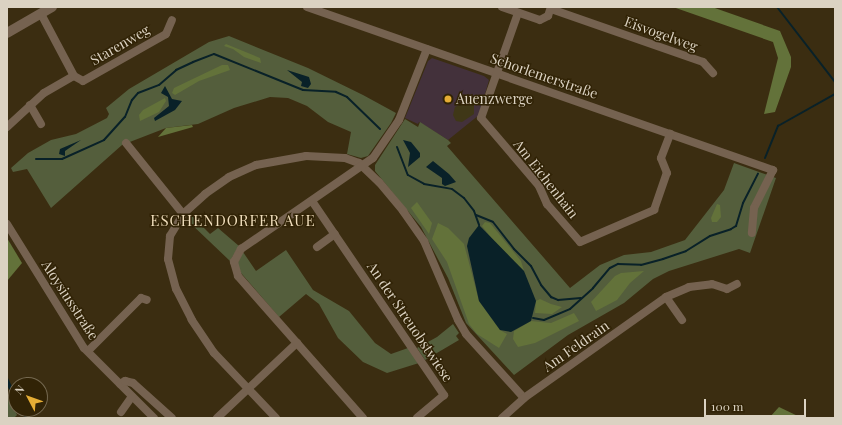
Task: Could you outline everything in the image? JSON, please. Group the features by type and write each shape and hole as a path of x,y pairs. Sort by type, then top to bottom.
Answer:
{"street":[{"path":"7,33 52,7"},
{"name":"Schorlemerstraße","path":"307,7 773,170 754,208 752,233"},
{"path":"502,7 540,20 548,16 551,8"},
{"name":"Eisvogelweg","path":"551,8 703,62 713,73"},
{"path":"497,73 518,13"},
{"path":"7,127 44,93 74,76 41,14"},
{"name":"Starenweg","path":"74,76 83,81 166,34 172,20"},
{"path":"363,418 238,276 234,262 241,249 364,166 378,152 399,120 428,49"},
{"name":"Am Eichenhain","path":"497,73 481,118 539,186 547,204 580,242 654,210 667,173 661,158 670,134"},
{"path":"30,105 41,124"},
{"path":"126,143 183,214"},
{"path":"276,418 214,353 192,320 176,289 168,259 170,236 183,214 205,194 229,177 280,159 306,156 345,158 364,166 403,211 424,241 458,320 466,334 524,398"},
{"name":"An der Streuobstwiese","path":"312,201 444,394 417,418"},
{"name":"Aloysiusstraße","path":"7,224 88,351 154,418"},
{"path":"317,246 335,234"},
{"name":"Am Feldrain","path":"502,418 524,398 666,297 689,287 712,284 727,289 737,284"},
{"path":"666,297 682,320"},
{"path":"88,351 142,298 147,300"},
{"path":"217,418 246,388 296,343"},
{"path":"120,384 125,381 133,383 172,418"},
{"path":"121,412 132,396"}],"shaded area":[{"name":"Auenzwerge","path":"432,58 484,76 489,80 479,115 448,140 419,122 418,124 405,118 428,61"}],"green space":[{"path":"673,7 712,7 780,31 791,57 791,67 775,112 764,114 778,58 773,42"},
{"path":"229,36 308,68 396,113 391,123 368,156 361,158 347,154 351,132 328,122 307,106 288,98 270,97 234,108 198,124 166,128 122,145 51,208 27,169 13,172 11,168 28,153 51,140 76,134 107,118 109,114 106,108 129,89 209,42"},
{"path":"226,44 260,58 261,63 244,57 233,49 224,46"},
{"path":"222,65 228,65 230,70 199,81 175,95 172,93 174,88"},
{"path":"165,98 166,101 159,112 140,121 139,115 143,110"},
{"path":"405,119 418,127 420,122 451,143 447,146 570,288 600,265 624,255 651,252 685,240 724,190 734,163 776,178 750,253 739,249 669,271 653,279 624,303 568,335 514,375 466,323 448,278 421,227 375,171 375,165"},
{"path":"192,125 193,127 158,137 166,128"},
{"path":"417,202 432,223 429,234 411,208"},
{"path":"717,204 720,205 721,217 717,222 712,222 711,218"},
{"path":"192,216 210,234 218,228 239,246 230,261 188,221"},
{"path":"485,222 490,223 521,261 524,271 493,240 482,226"},
{"path":"438,223 448,228 464,244 479,301 500,330 507,334 499,348 477,334 469,324 447,262 432,239"},
{"path":"7,238 22,263 7,281"},
{"path":"286,250 313,290 349,311 375,343 391,354 408,348 419,363 387,373 363,362 338,338 319,304 306,294 279,317 241,273 237,264 243,252 256,271"},
{"path":"644,271 630,283 617,300 596,311 591,302 615,276 621,273"},
{"path":"540,299 562,307 552,314 535,313 536,301"},
{"path":"574,313 579,321 535,343 518,347 513,339 514,331 531,321 551,323"},
{"path":"453,324 459,333 456,336 459,340 425,360 417,348 437,337"},
{"path":"7,393 8,417 15,417 7,418"},
{"path":"779,407 802,418 769,418"}],"sand":[{"path":"468,100 474,103 474,114 462,122 456,121 453,115 455,107"}],"water":[{"path":"287,70 309,77 311,84 308,88 301,86 302,82"},
{"path":"165,86 172,99 182,101 175,110 155,121 154,118 169,106 168,97 161,93"},
{"path":"81,140 65,151 65,156 59,154 60,149"},
{"path":"403,140 411,142 420,153 420,157 408,167 410,153"},
{"path":"433,161 456,182 445,186 442,184 442,178 426,167"},
{"path":"479,225 524,271 536,301 531,321 511,332 500,330 479,301 467,246 469,238"}],"waterway":[{"path":"777,7 835,82"},
{"path":"36,159 62,159 104,140 125,117 132,100 138,93 159,85 176,70 214,54 303,90 336,92 347,97 380,129"},
{"path":"765,158 778,126 835,94"},
{"path":"397,147 408,175 424,184 452,189 464,198 474,211 479,225"},
{"path":"533,318 544,320 570,309 593,288 610,268 618,264 641,265 663,259 686,251 710,236 736,226 743,203 758,174"},
{"path":"476,215 493,222 514,249 531,266 541,285 551,297 558,300 581,298"}],"place":[{"name":"Auenzwerge","path":"448,99"}],"district":[{"name":"ESCHENDORFER AUE","path":"233,221"}]}
